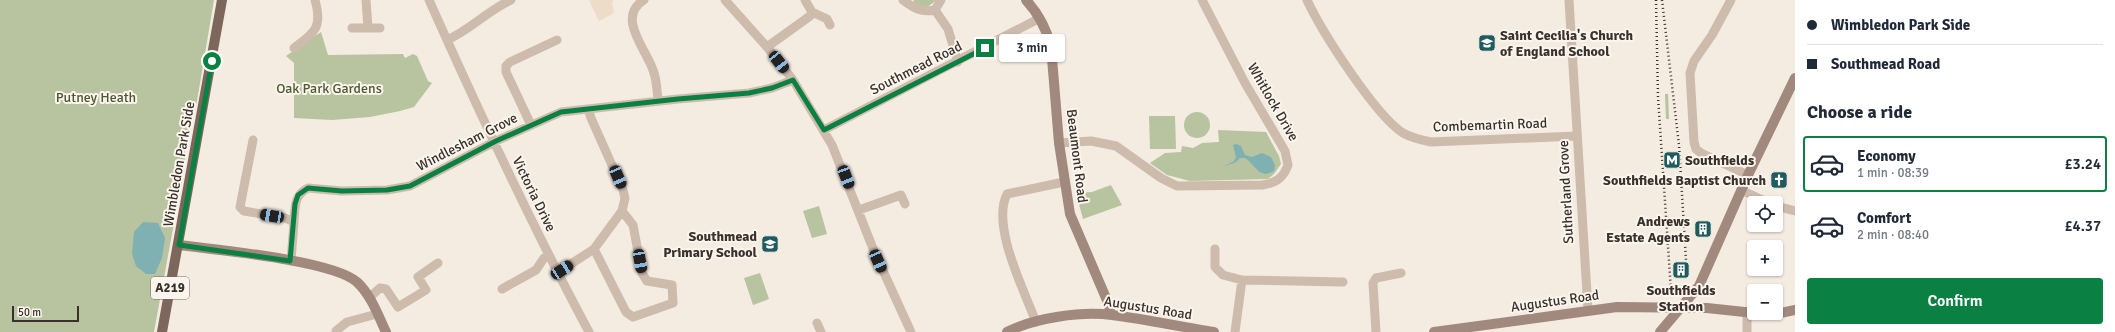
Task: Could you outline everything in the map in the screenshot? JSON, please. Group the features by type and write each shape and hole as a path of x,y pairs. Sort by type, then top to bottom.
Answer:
{"main road":[{"name":"Wimbledon Park Side","path":"162,332 179,245 222,0"}],"street":[{"path":"294,48 313,34 316,28 317,8 315,0"},
{"path":"366,0 368,28"},
{"name":"Victoria Drive","path":"429,0 493,143 557,273 589,332"},
{"path":"447,40 461,35 465,29 493,9 511,0"},
{"path":"644,0 634,10 631,19 633,28 653,70 658,101"},
{"path":"725,0 767,47 793,80 824,130 832,145 874,251 911,332"},
{"path":"806,0 812,12 827,19 830,26"},
{"path":"903,0 913,8 925,12 935,10 941,0"},
{"name":"Beaumont Road","path":"1026,0 1040,18 1051,46 1059,143 1064,182 1072,220 1109,305 1111,315"},
{"name":"Whitlock Drive","path":"1059,143 1091,141 1116,146 1161,178 1177,186 1262,185 1274,183 1282,177 1288,165 1285,151 1239,72 1202,0"},
{"name":"Combemartin Road","path":"1307,0 1333,44 1382,114 1403,133 1420,140 1431,142 1577,136"},
{"name":"Sutherland Grove","path":"1569,0 1588,310"},
{"path":"1731,0 1712,36 1694,61 1690,73 1694,142 1696,149 1701,154 1748,175"},
{"path":"935,10 948,29 958,62"},
{"path":"767,47 810,16 812,12"},
{"name":"Southmead Road","path":"824,130 958,62 1040,18"},
{"path":"352,28 380,28"},
{"path":"531,125 506,72 506,66 510,62 557,40"},
{"path":"1660,332 1698,286 1741,190 1795,78"},
{"name":"Windlesham Grove","path":"290,261 295,204 298,195 308,188 342,191 380,190 410,186 493,143 561,112 749,93 772,88 793,80"},
{"path":"557,273 594,249 622,211 625,198 623,190 588,109"},
{"path":"253,140 240,207 244,211 285,218 294,222"},
{"path":"1036,322 1007,247 1002,223 1004,200 1007,194 1064,182"},
{"path":"1741,190 1754,196"},
{"path":"858,210 901,195 905,204"},
{"path":"1783,208 1795,211"},
{"path":"594,249 626,312 633,317 673,303 672,285 647,281 642,273 633,225 622,211"},
{"path":"179,245 290,261 343,273 356,282 369,298 386,332"},
{"path":"1215,249 1215,268 1223,275 1242,280 1343,282"},
{"path":"502,289 536,270 544,258 549,255"},
{"path":"369,298 380,288 386,289 398,307 426,290 418,277 438,263"},
{"path":"1376,332 1373,283 1376,278 1401,273"},
{"path":"1235,332 1242,280"},
{"name":"Augustus Road","path":"1434,332 1588,310 1630,307 1681,307 1747,312"},
{"path":"1783,313 1795,310"},
{"path":"336,331 347,322 377,314"},
{"name":"Augustus Road","path":"1012,331 1036,322 1079,315 1111,315 1214,332"},
{"path":"1747,332 1749,320"},
{"path":"816,322 821,332"}],"green space":[{"name":"Putney Heath","path":"0,0 214,0 197,101 185,140 185,163 154,332 0,332"},
{"path":"914,0 937,0 926,8 913,3"},
{"name":"Oak Park Gardens","path":"321,32 328,55 403,54 405,58 413,54 417,56 428,81 432,83 414,107 400,111 370,117 332,120 294,118 294,63 286,56"},
{"path":"1665,94 1668,94 1669,119 1666,119"},
{"path":"1197,112 1206,116 1210,125 1206,134 1197,138 1188,134 1184,125 1188,116"},
{"path":"1149,116 1175,116 1176,149 1150,149"},
{"path":"1218,130 1266,132 1279,156 1281,164 1274,174 1268,179 1190,181 1167,175 1150,163 1165,153 1181,152 1182,146 1193,148 1202,143 1219,142"},
{"path":"1111,185 1122,205 1083,219 1076,193 1092,192"},
{"path":"819,206 827,234 812,238 803,211"},
{"path":"760,273 769,299 753,305 744,278"}],"shaded area":[{"path":"589,0 614,0 612,2 614,13 599,21"}],"water":[{"path":"1236,144 1241,146 1245,155 1252,157 1262,153 1271,157 1275,165 1274,171 1265,174 1258,170 1245,158 1240,158 1236,162 1223,167 1234,161 1236,157 1233,145"},
{"path":"143,222 158,223 165,238 162,258 155,274 146,274 136,266 132,254 134,232"}],"railway":[{"path":"1656,0 1658,97 1671,291"},
{"path":"1662,0 1679,145 1686,260"}],"place":[{"name":"Saint Cecilia's Church of England School","path":"1487,43"},
{"name":"Southfields","path":"1672,160"},
{"name":"Southfields Baptist Church","path":"1779,180"},
{"name":"Andrews Estate Agents","path":"1703,229"},
{"name":"Southmead Primary School","path":"770,244"},
{"name":"Southfields Station","path":"1681,270"}],"route":[{"path":"212,61 179,245 290,261 295,204 298,195 308,188 342,191 387,190 410,186 496,141 561,112 749,93 772,88 793,80 824,130 985,48"}]}
